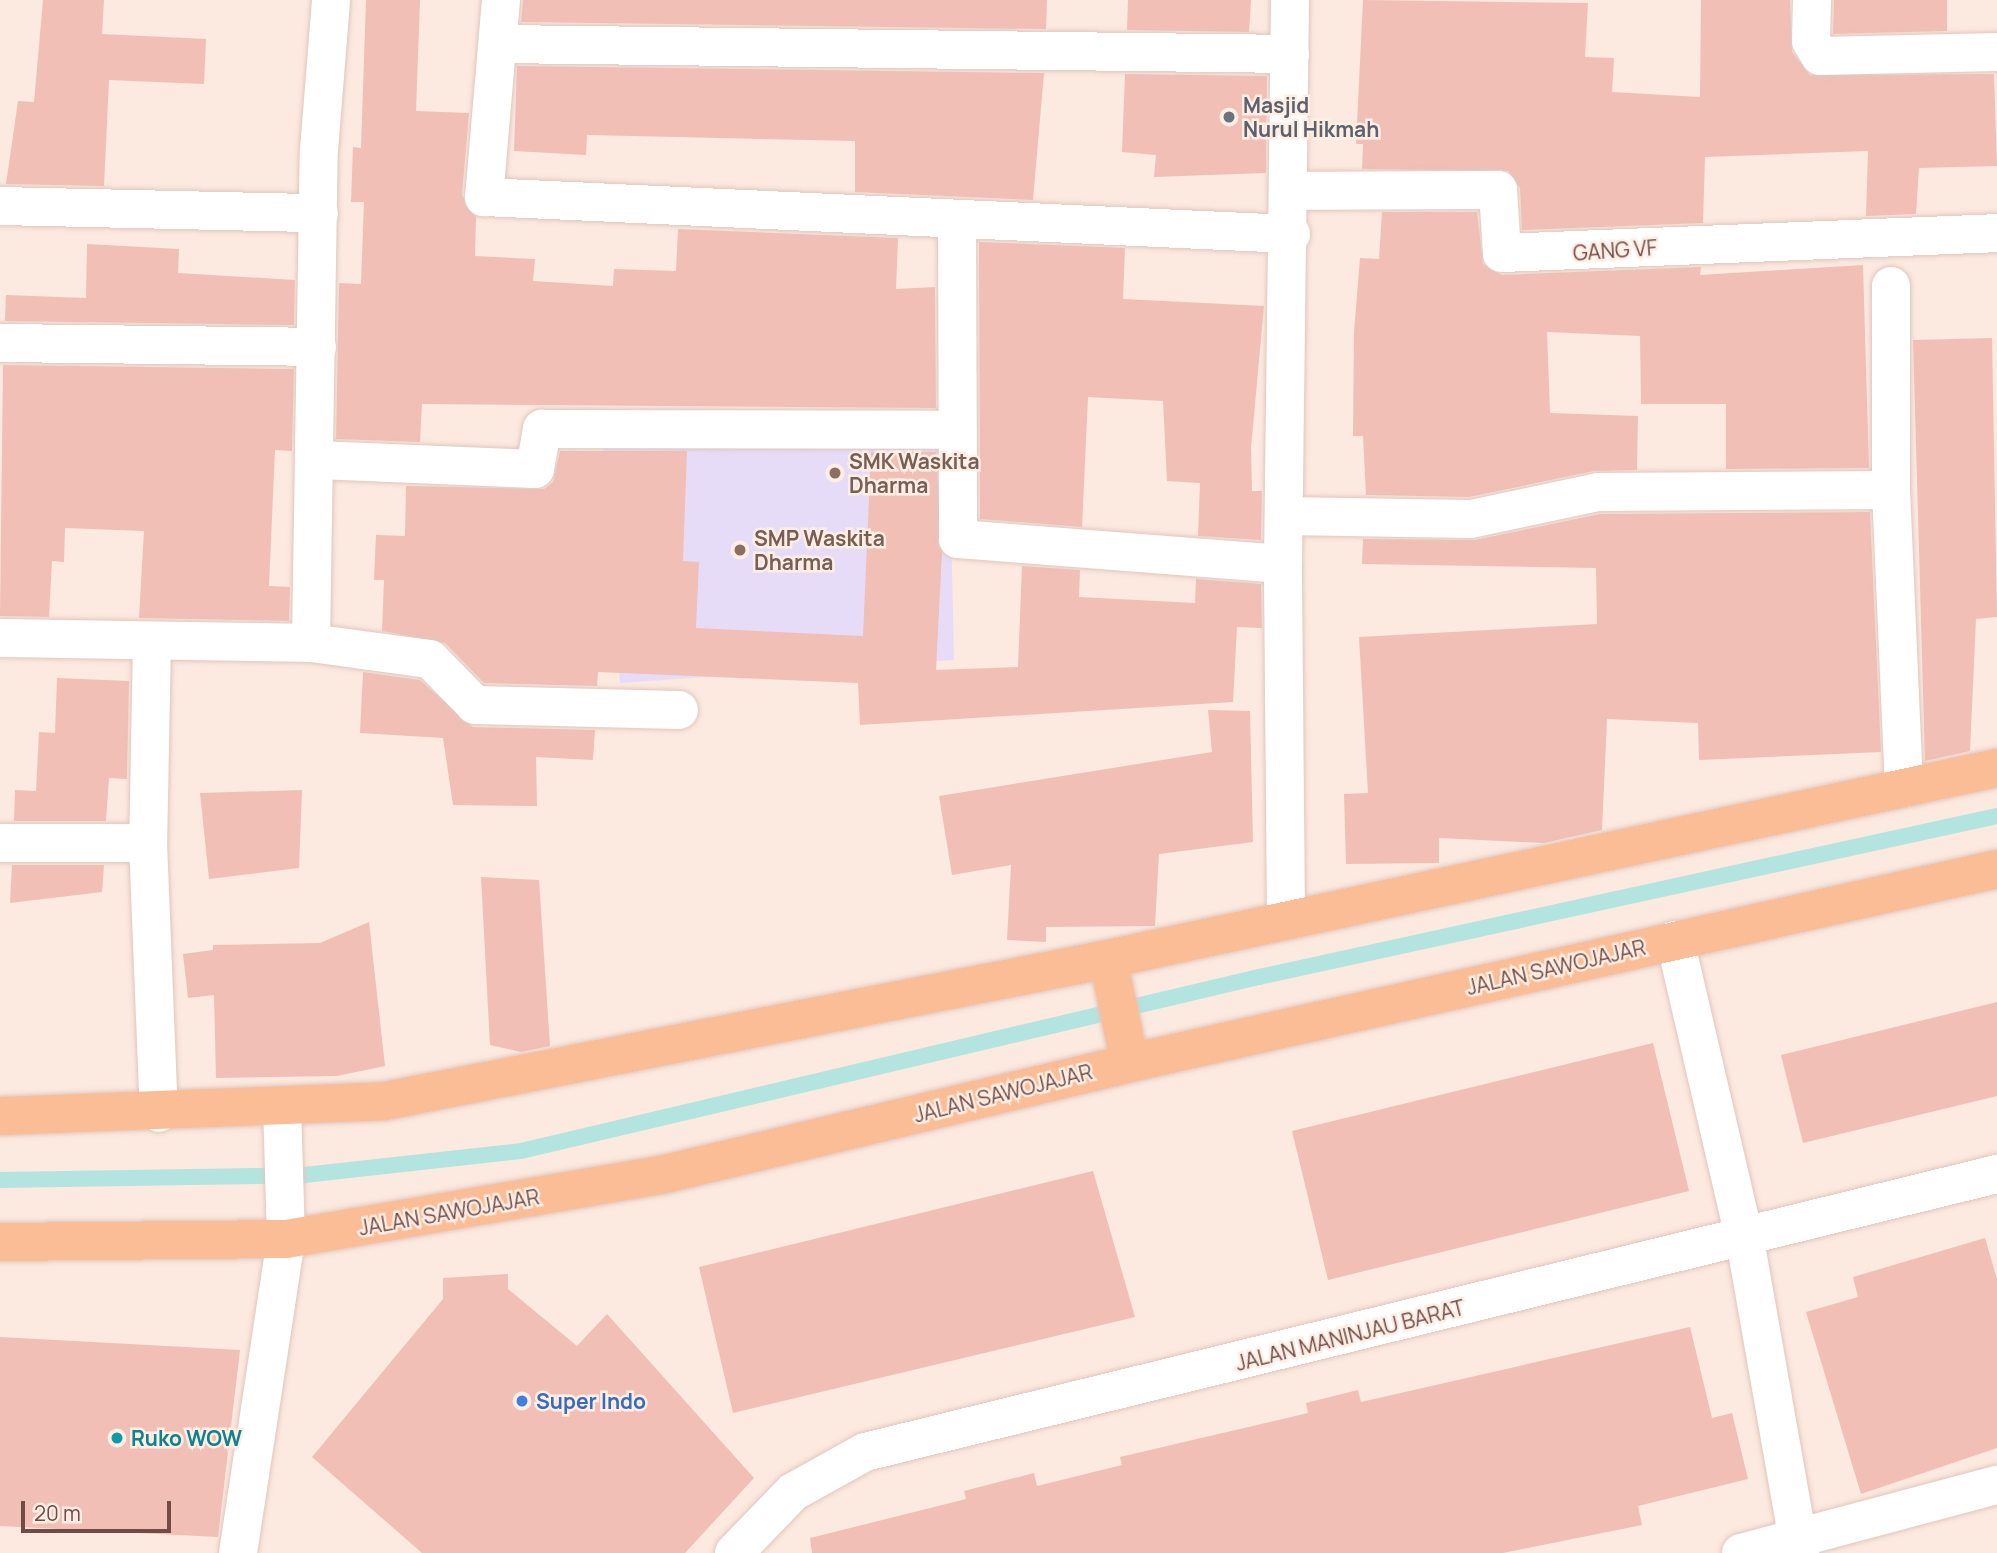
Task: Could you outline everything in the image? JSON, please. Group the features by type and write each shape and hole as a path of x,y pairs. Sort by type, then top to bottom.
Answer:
{"main road":[{"path":"0,1116 159,1113 385,1101 1111,974 1286,919 1997,768"},
{"name":"JALAN SAWOJAJAR","path":"0,1242 286,1230 661,1175 1126,1046 1675,940 1997,869"},
{"path":"1111,974 1126,1046"}],"street":[{"path":"311,643 318,460 319,213 331,0"},
{"path":"501,0 484,197 1291,234"},
{"path":"1286,919 1283,564 1292,191 1290,0"},
{"path":"1812,0 1811,41 1820,56 1997,52"},
{"path":"499,44 1290,54"},
{"name":"GANG VF","path":"1292,191 1498,190 1502,253 1997,233"},
{"path":"0,206 319,213"},
{"path":"957,219 958,539 1283,564"},
{"path":"1891,286 1891,490 1904,788"},
{"path":"0,343 317,347"},
{"path":"318,460 535,470 541,429 956,430"},
{"path":"1284,516 1471,519 1598,492 1891,490"},
{"path":"0,638 311,643 430,659 475,705 679,710"},
{"path":"152,642 148,843 159,1113"},
{"path":"0,844 148,843"},
{"path":"1675,940 1745,1240 1798,1544"},
{"path":"238,1553 286,1230 282,1108"},
{"name":"JALAN MANINJAU BARAT","path":"734,1553 793,1492 865,1452 1745,1240 1997,1174"},
{"path":"1751,1551 1798,1544 1997,1485"}],"shaded area":[{"path":"602,434 949,437 954,660 620,683"}],"building":[{"path":"43,0 104,0 102,34 206,39 204,84 109,80 104,186 6,184 18,101 34,102"},
{"path":"366,0 420,0 416,111 469,113 462,195 476,217 475,256 535,259 533,281 613,286 614,269 676,271 678,229 898,238 896,289 935,287 936,408 422,404 420,442 336,439 339,283 361,284 364,202 351,202 353,147 361,148"},
{"path":"523,0 1047,0 1046,29 521,22"},
{"path":"1128,0 1251,0 1249,32 1127,30"},
{"path":"1363,0 1588,3 1585,57 1614,58 1612,92 1700,97 1701,0 1790,0 1792,52 1810,75 1994,74 1997,166 1919,168 1916,214 1866,216 1868,151 1705,157 1703,223 1522,230 1520,188 1508,171 1362,169 1363,144 1356,144"},
{"path":"1834,0 1947,0 1947,31 1833,34"},
{"path":"517,66 1044,73 1033,200 855,192 855,141 587,135 586,155 514,151"},
{"path":"1125,74 1267,76 1266,173 1154,177 1156,155 1122,152"},
{"path":"1382,212 1477,212 1483,264 1502,275 1701,267 1700,275 1863,265 1869,468 1726,469 1726,404 1641,404 1640,336 1547,332 1550,413 1638,416 1637,470 1594,471 1469,497 1366,495 1363,436 1353,436 1354,332 1360,258 1379,259"},
{"path":"979,242 1125,248 1123,299 1264,306 1251,448 1252,491 1262,491 1261,540 1198,536 1200,483 1167,481 1163,401 1088,397 1082,527 980,519"},
{"path":"87,244 179,249 178,273 295,280 294,325 5,321 6,295 86,298"},
{"path":"1992,338 1997,617 1976,619 1970,751 1925,761 1913,340"},
{"path":"3,365 294,369 292,451 275,450 269,586 290,587 289,621 139,618 144,531 65,528 64,562 52,561 49,617 0,616"},
{"path":"560,451 687,451 683,561 699,562 696,628 863,636 871,452 936,452 942,553 936,670 1018,667 1022,566 1080,570 1079,597 1195,603 1196,579 1261,584 1262,628 1237,627 1233,702 860,725 858,683 598,672 597,686 484,683 445,643 382,631 384,580 374,580 376,535 405,536 406,486 544,489 553,482"},
{"path":"1870,512 1881,752 1699,760 1698,723 1607,719 1602,830 1544,843 1439,838 1439,863 1346,864 1344,794 1368,793 1359,637 1597,624 1596,568 1362,564 1363,539 1475,540 1600,514"},
{"path":"363,672 420,680 473,727 595,730 593,760 536,757 537,806 453,805 443,738 360,733"},
{"path":"57,678 129,681 127,779 109,778 106,821 14,821 15,790 36,791 39,732 55,733"},
{"path":"1208,710 1250,711 1253,842 1159,854 1155,926 1046,927 1046,942 1007,940 1011,865 952,875 939,796 1212,752"},
{"path":"302,790 299,868 209,879 200,793"},
{"path":"12,865 104,865 102,892 10,903"},
{"path":"481,877 539,880 550,1046 521,1052 490,1045"},
{"path":"369,922 385,1066 337,1076 216,1078 214,995 188,998 183,954 213,950 213,945 320,943"},
{"path":"1997,1002 1997,1096 1803,1143 1781,1055"},
{"path":"1653,1043 1689,1191 1328,1280 1292,1131"},
{"path":"1093,1171 1135,1317 733,1413 699,1267"},
{"path":"1985,1238 1997,1279 1997,1448 1861,1494 1806,1312 1858,1297 1853,1277"},
{"name":"Super Indo","path":"508,1274 508,1289 577,1346 607,1314 754,1478 685,1553 422,1553 312,1457 443,1299 443,1278"},
{"path":"1690,1327 1712,1418 1732,1413 1748,1479 1638,1506 1642,1525 1503,1553 812,1553 810,1538 966,1499 964,1491 1034,1473 1037,1486 1122,1465 1120,1457 1308,1413 1306,1403 1358,1390 1361,1402"},
{"name":"Ruko WOW","path":"0,1337 240,1350 218,1537 0,1526"}],"waterway":[{"path":"0,1180 304,1175 521,1151 1259,977 1997,816"}],"place":[{"name":"Masjid Nurul Hikmah","path":"1229,117"},
{"name":"SMK Waskita Dharma","path":"835,473"},
{"name":"SMP Waskita Dharma","path":"740,550"},
{"name":"Super Indo","path":"522,1401"},
{"name":"Ruko WOW","path":"117,1438"}]}
